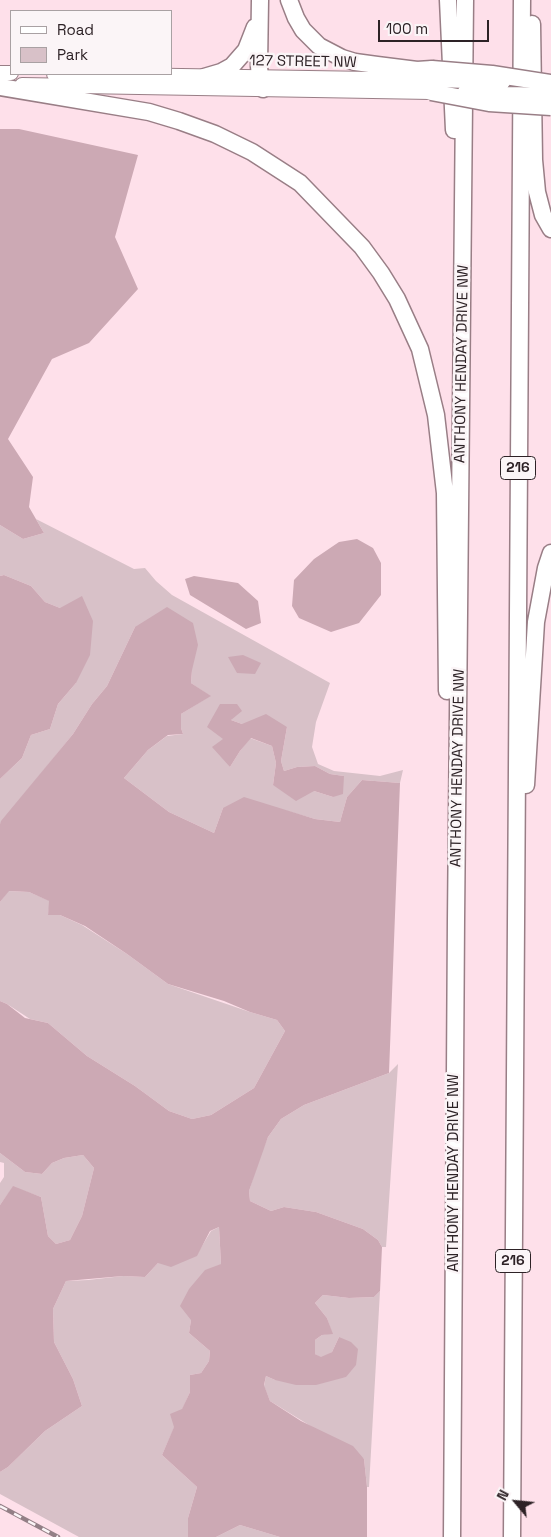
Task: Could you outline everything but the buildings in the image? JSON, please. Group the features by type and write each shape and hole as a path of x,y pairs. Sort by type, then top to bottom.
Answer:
{"highway":[{"path":"260,0 261,83"},
{"path":"288,0 303,30 319,46 342,58 355,62 417,70 433,81 489,102 551,107"},
{"path":"448,0 462,303"},
{"name":"ANTHONY HENDAY DRIVE NW","path":"452,1537 465,0"},
{"name":"216","path":"512,1537 522,0"},
{"path":"532,0 535,168 539,200 543,215 551,229"},
{"path":"204,77 221,72 238,61 246,50 259,18"},
{"path":"433,81 492,74 551,83"},
{"path":"0,86 149,112 215,134 252,152 300,183 340,223 367,254 397,299 420,349 429,384 436,415 445,493 450,863 456,919"},
{"path":"515,936 523,850 536,622 546,568 551,553"}],"main road":[{"name":"127 STREET NW","path":"55,80 204,77 261,83"},
{"name":"127 STREET NW","path":"55,80 261,83 433,81 551,95"},
{"path":"0,86 55,80"}],"green space":[{"path":"36,519 134,569 145,568 172,595 330,683 316,722 312,747 318,764 334,771 380,776 403,770 400,783 362,780 347,797 340,822 315,819 284,810 223,808 214,833 169,812 124,778 148,750 167,736 183,734 181,714 210,696 191,683 192,670 135,627 107,686 92,704 73,734 0,824 0,779 22,758 31,735 50,729 58,704 76,683 60,608 45,602 31,586 4,575 0,576 0,525 23,539 44,533","holes":["237,704 231,720 242,724 287,727 281,761 284,771 297,767 315,766 330,774 344,776 333,797 314,791 273,785 276,763 272,746 250,738 230,767 223,739"]},
{"path":"8,891 29,892 50,901 48,915 60,915 82,925 127,954 168,984 277,1020 285,1031 254,1088 211,1115 192,1119 169,1111 135,1086 87,1056 48,1023 30,1019 0,1001 0,902"},
{"path":"398,1064 386,1247 382,1247 378,1240 363,1229 316,1212 284,1207 271,1211 250,1201 249,1191 259,1159 268,1137 281,1119 304,1105 389,1073"},
{"path":"0,1153 25,1172 42,1174 52,1163 64,1158 83,1155 94,1168 82,1216 70,1240 56,1244 48,1236 41,1197 13,1187 0,1205 0,1183 4,1177 4,1163 0,1162"},
{"path":"219,1227 221,1264 191,1320 189,1333 210,1351 209,1361 201,1373 190,1375 190,1392 162,1455 197,1487 188,1518 188,1537 79,1537 0,1494 0,1472 8,1467 45,1431 82,1406 73,1379 54,1342 53,1309 66,1281 123,1276 145,1277 158,1263 196,1256 211,1231"},
{"path":"380,1291 369,1487 367,1487 364,1459 270,1401 264,1386 266,1376 275,1380 346,1377 339,1337 332,1352 321,1358 315,1354 315,1340 322,1335 332,1333 327,1318 315,1303 323,1295 349,1298 374,1297"},
{"path":"240,1525 280,1537 216,1537"}],"shaded area":[{"path":"0,129 19,129 138,155 115,237 138,289 89,343 52,359 8,439 33,477 29,507 44,533 23,539 0,525"},
{"path":"357,539 373,548 381,563 381,595 359,623 331,632 299,618 292,606 294,580 314,559 339,542"},
{"path":"4,575 31,586 45,602 60,608 82,596 93,621 90,655 76,683 58,704 50,729 31,735 22,758 0,779 0,576"},
{"path":"194,576 238,583 258,601 261,623 246,629 190,595 185,579"},
{"path":"167,607 193,623 198,645 191,683 211,696 181,714 183,734 168,735 148,750 124,778 169,812 214,833 223,808 244,797 315,819 340,822 347,797 362,780 400,783 389,1073 304,1105 281,1119 268,1137 249,1191 250,1201 271,1211 284,1207 316,1212 363,1229 378,1240 382,1247 380,1291 374,1297 349,1298 323,1295 315,1303 327,1318 333,1334 322,1335 315,1340 315,1354 321,1357 332,1352 339,1337 351,1342 358,1349 356,1365 346,1377 316,1385 296,1385 266,1376 264,1385 270,1401 301,1421 353,1446 364,1459 367,1487 367,1537 280,1537 240,1525 216,1537 188,1537 188,1518 197,1487 162,1455 174,1427 170,1414 182,1409 190,1392 190,1375 201,1373 209,1361 210,1351 189,1333 191,1320 180,1306 189,1289 205,1270 221,1264 219,1227 210,1231 197,1256 171,1267 158,1263 145,1277 123,1276 66,1281 53,1309 54,1342 73,1379 82,1406 45,1431 8,1467 0,1472 0,1205 13,1186 41,1197 48,1236 56,1244 70,1240 82,1216 94,1168 83,1155 64,1158 52,1163 42,1174 25,1172 0,1153 0,1001 25,1018 48,1023 87,1056 135,1086 169,1111 192,1119 211,1115 254,1088 285,1031 277,1020 168,984 85,926 60,915 48,915 49,901 29,892 9,891 0,902 1,821 73,734 92,704 107,686 135,627"},
{"path":"243,655 261,663 255,674 237,673 228,657"},
{"path":"220,704 237,704 242,711 231,720 242,724 266,714 287,727 281,761 284,771 297,767 315,766 330,774 344,776 343,794 333,797 314,791 296,801 273,785 276,763 272,746 251,738 230,767 212,747 223,739 207,727"}],"railway":[{"path":"0,1506 58,1537"}]}
